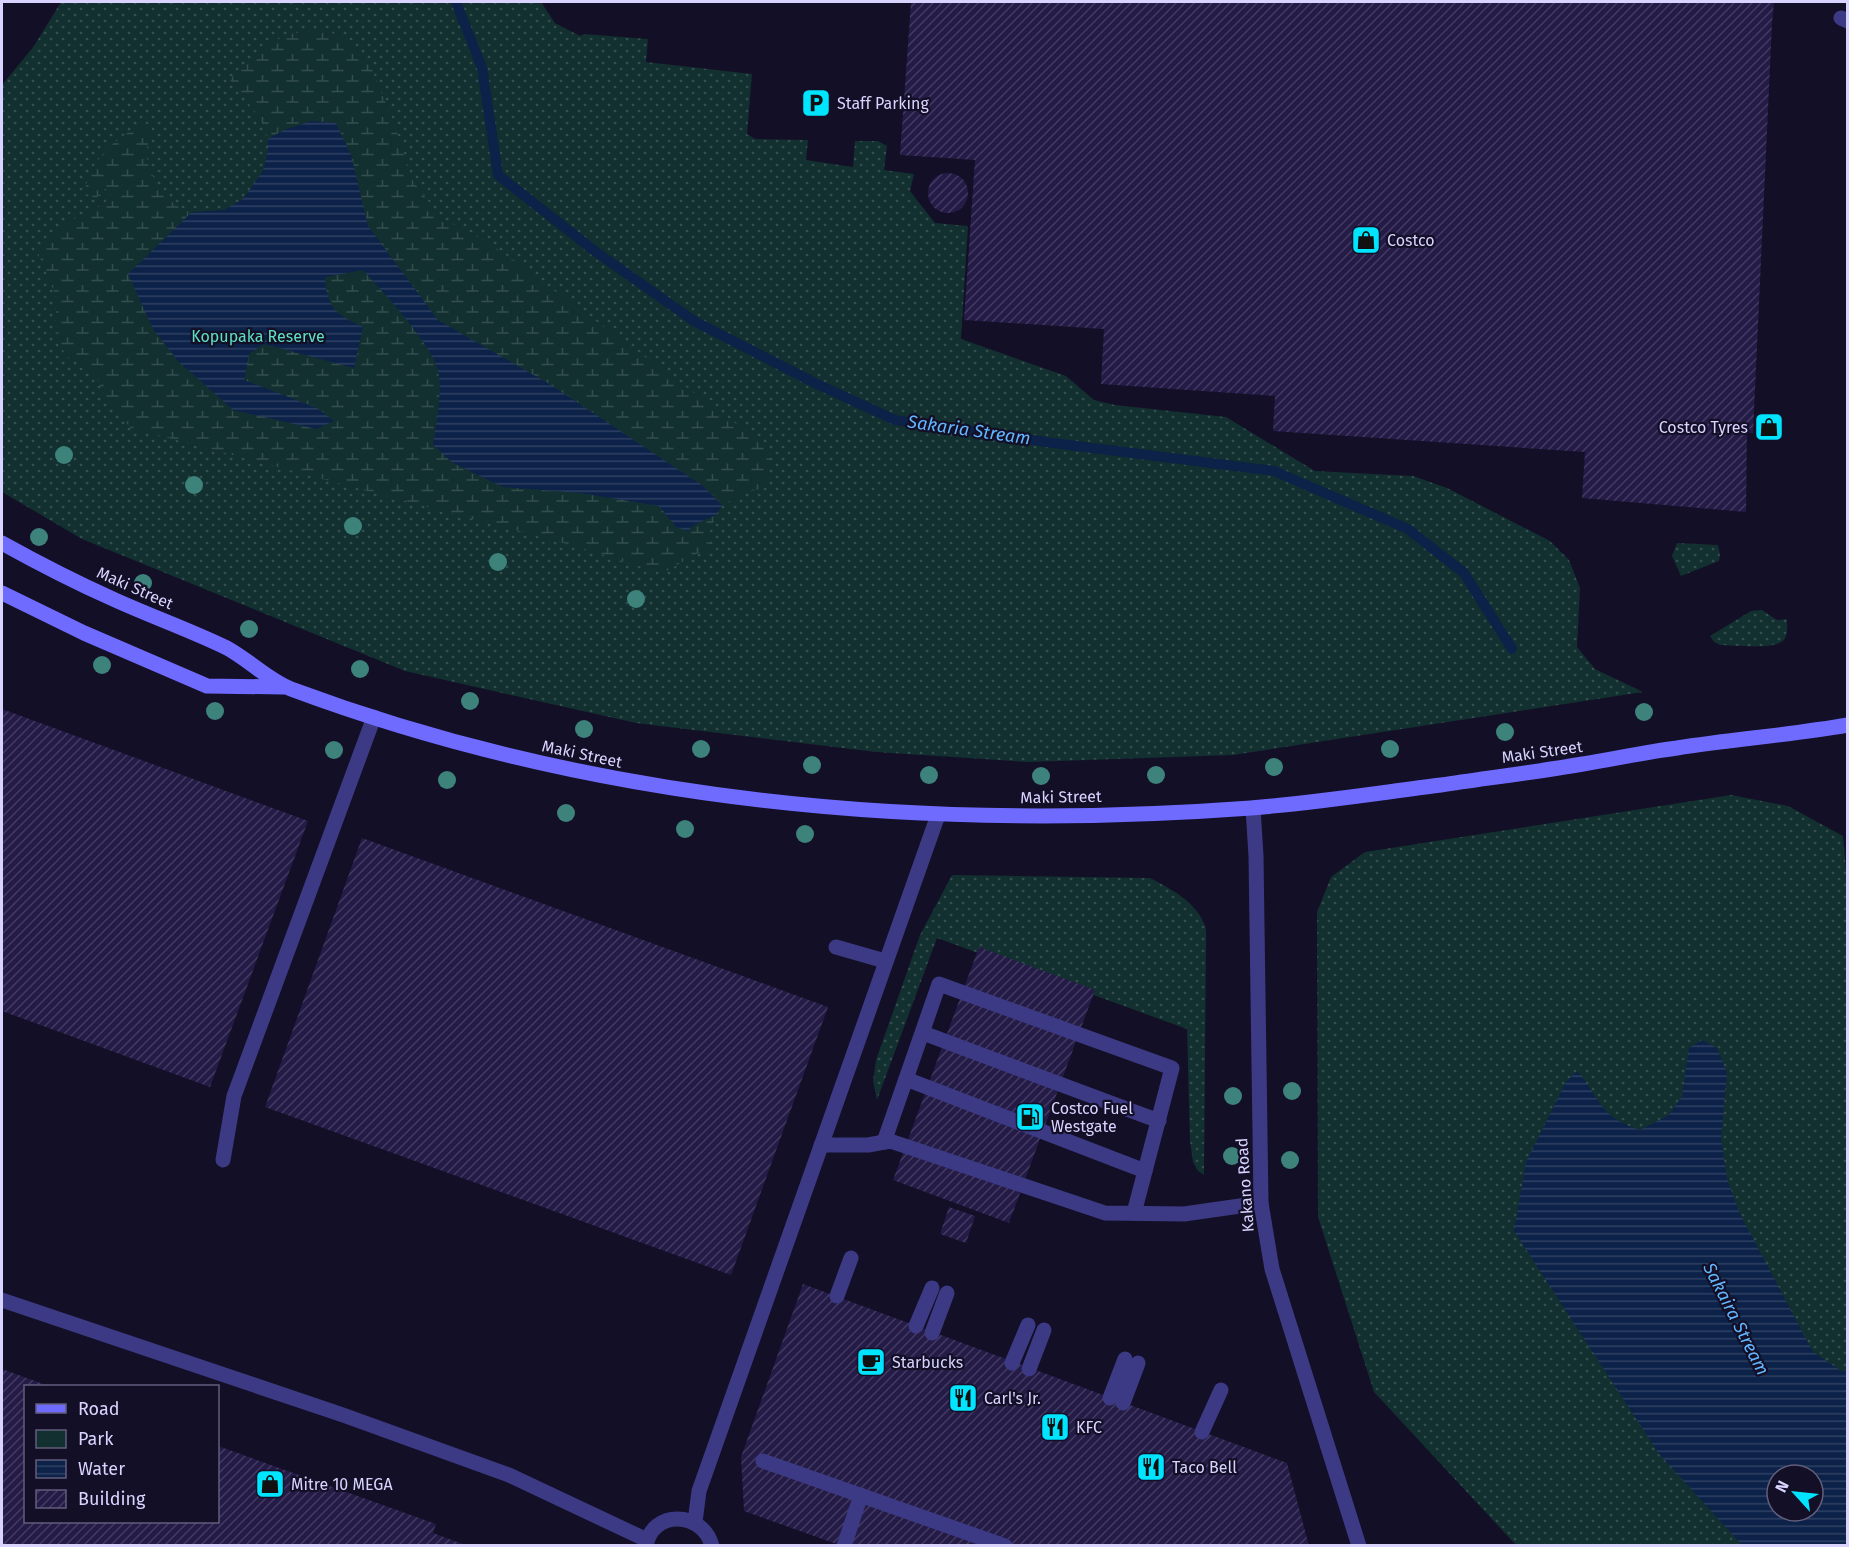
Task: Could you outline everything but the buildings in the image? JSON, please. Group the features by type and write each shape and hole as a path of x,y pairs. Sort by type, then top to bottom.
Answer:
{"street":[{"name":"Maki Street","path":"2,543 109,597 230,650 284,687 374,717 478,749 569,771 664,788 799,804 938,815 1120,814 1253,808 1406,790 1676,748 1812,732 1848,725"},
{"name":"Maki Street","path":"2,593 84,633 207,686 284,687"},
{"path":"223,1160 234,1096 374,717"},
{"name":"Kakano Road","path":"1253,808 1261,1203 1272,1269 1359,1545"},
{"path":"695,1522 699,1491 938,815"},
{"path":"836,947 885,961"},
{"path":"884,1142 939,984 1172,1068 1134,1213"},
{"path":"923,1033 1159,1120"},
{"path":"906,1079 1145,1171"},
{"path":"821,1145 868,1145 890,1141 1105,1213 1184,1214 1261,1203"},
{"path":"837,1296 851,1258"},
{"path":"916,1326 932,1288"},
{"path":"932,1333 947,1293"},
{"path":"2,1300 509,1475 646,1543 653,1530 662,1522 684,1518 704,1529 712,1545"},
{"path":"1012,1363 1028,1325"},
{"path":"1029,1369 1044,1330"},
{"path":"1117,1400 1131,1361"},
{"path":"1202,1432 1221,1390"},
{"path":"763,1461 1005,1545"},
{"path":"844,1545 861,1496"}],"green space":[{"name":"Kopupaka Reserve","path":"61,2 541,2 555,23 580,36 584,34 648,39 646,62 752,74 747,134 755,139 808,140 806,160 853,167 855,141 878,141 887,146 884,170 914,174 910,191 935,223 968,226 961,339 1066,376 1094,400 1115,405 1226,417 1315,471 1413,476 1447,488 1550,541 1569,560 1580,588 1577,647 1595,669 1643,692 1233,755 1028,762 876,752 636,723 405,671 82,539 2,492 2,85 34,46"},
{"path":"328,31 350,41 371,67 392,118 413,181 441,218 488,242 753,436 771,456 765,488 750,491 722,505 703,486 551,385 438,320 368,226 351,155 284,130 268,139 260,118 230,80 250,59 268,45 287,35"},
{"path":"153,122 146,153 158,188 175,205 192,212 128,274 178,361 333,421 317,408 244,381 249,354 264,344 353,368 338,315 326,292 325,277 363,270 419,335 436,363 440,392 433,445 503,487 580,493 660,506 676,527 696,524 716,515 709,534 711,550 698,553 665,572 131,428 107,402 95,373 68,357 56,341 56,296 38,253 43,242 77,217 104,204 113,190 105,189 96,198 86,194 86,185 94,167 107,149 124,135"},
{"path":"1677,543 1718,545 1719,561 1681,576 1672,556"},
{"path":"1762,610 1777,620 1787,619 1787,634 1781,642 1766,646 1720,645 1710,636 1751,611"},
{"path":"1731,795 1788,806 1843,836 1848,892 1847,1545 1516,1545 1374,1392 1318,1217 1317,912 1331,877 1365,852"},
{"path":"952,875 1150,878 1182,897 1196,910 1205,926 1206,933 1204,1175 1198,1171 1193,1162 1190,1141 1187,1029 937,938 877,1100 873,1081 876,1060 920,935"}],"water":[{"path":"312,121 336,123 351,155 368,226 438,320 551,385 703,486 722,505 716,515 687,531 676,527 659,506 580,493 503,487 453,463 433,445 440,392 436,364 419,335 363,270 325,277 328,296 335,309 363,327 354,368 264,344 249,354 244,380 317,408 334,421 316,429 233,410 178,361 153,329 128,274 192,212 224,210 243,199 263,171 268,139 284,130"},
{"name":"Sakaira Stream","path":"1702,1040 1717,1048 1727,1073 1721,1138 1727,1179 1740,1214 1813,1352 1840,1370 1847,1372 1847,1545 1742,1545 1659,1454 1514,1231 1526,1162 1566,1082 1577,1071 1609,1113 1616,1119 1640,1130 1669,1115 1682,1096 1689,1048"}],"waterway":[{"name":"Sakaria Stream","path":"456,2 482,68 498,175 596,252 694,321 817,384 895,420 1274,471 1408,529 1464,573 1512,649"}],"place":[{"name":"Staff Parking","path":"816,103"},
{"name":"Costco","path":"1366,240"},
{"name":"Costco Tyres","path":"1769,427"},
{"name":"Costco Fuel Westgate","path":"1030,1117"},
{"name":"Starbucks","path":"871,1362"},
{"name":"Carl's Jr.","path":"963,1398"},
{"name":"KFC","path":"1055,1427"},
{"name":"Taco Bell","path":"1151,1467"},
{"name":"Mitre 10 MEGA","path":"270,1484"}]}
